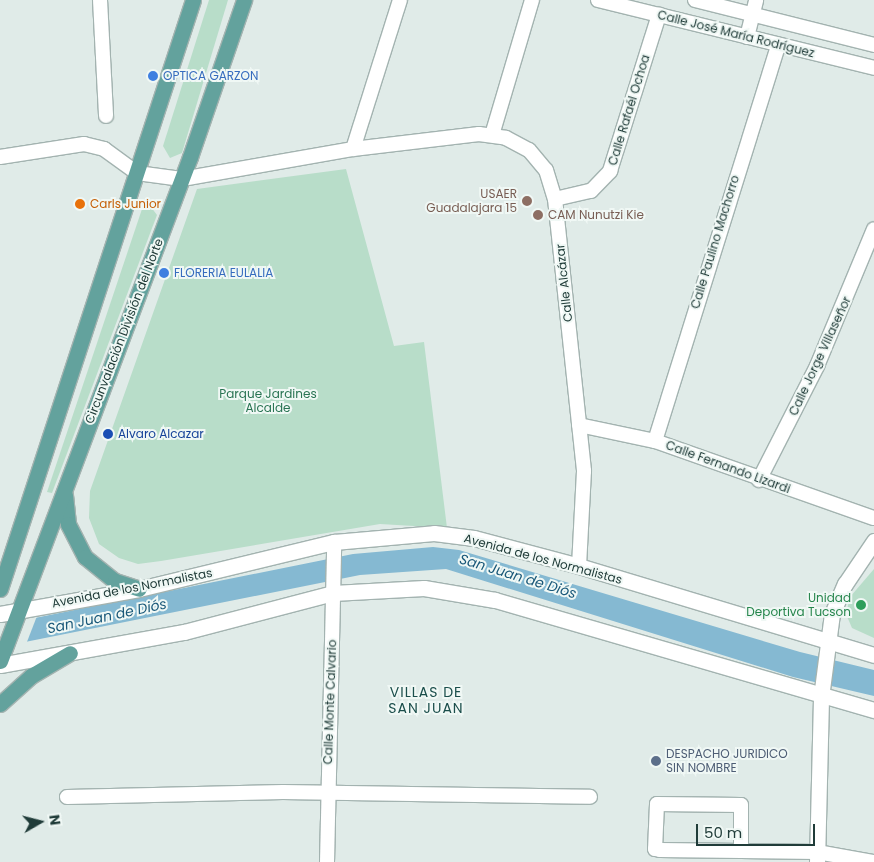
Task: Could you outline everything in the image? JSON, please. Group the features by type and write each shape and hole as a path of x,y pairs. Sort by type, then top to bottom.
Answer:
{"main road":[{"path":"0,589 193,0"},
{"name":"Circunvalación División del Norte","path":"1,660 17,613 182,179 244,0"},
{"path":"65,487 68,524 85,557 115,581 139,589"},
{"path":"0,555 19,532"},
{"path":"0,704 31,676 70,653"}],"street":[{"path":"100,0 106,116"},
{"path":"353,149 400,0"},
{"path":"492,135 532,0"},
{"name":"Calle José María Rodríguez","path":"598,0 874,68"},
{"name":"Calle José María Rodríguez","path":"695,0 754,7 874,45"},
{"path":"747,37 754,7"},
{"name":"Calle Rafaél Ochoa","path":"554,199 592,191 610,172 659,15"},
{"name":"Calle Paulino Machorro","path":"655,441 778,44"},
{"name":"Calle Alcázar","path":"137,173 182,179 353,149 492,135 518,143 539,160 554,199 584,471 579,566"},
{"path":"0,157 84,144 104,149 137,173"},
{"name":"Calle Jorge Villaseñor","path":"759,480 817,366 874,229"},
{"name":"Calle Fernando Lizardi","path":"579,425 655,441 759,480 874,518"},
{"name":"Avenida de los Normalistas","path":"0,614 17,613 139,589 334,546 434,533 474,538 579,566 826,647 874,655"},
{"path":"817,857 821,694 826,647 832,614 845,584 874,542"},
{"name":"Calle Monte Calvario","path":"326,862 334,546"},
{"path":"1,660 70,653 184,632 333,589 424,588 496,600 874,710"},
{"path":"67,797 327,793 590,797"},
{"path":"741,851 741,805 657,804 655,849 741,851 874,862"}],"green space":[{"path":"209,0 228,0 182,153 170,158 163,146"},
{"name":"Parque Jardines Alcalde","path":"346,169 394,346 424,342 447,528 380,524 138,564 119,558 99,544 89,518 90,491 197,189"},
{"path":"151,207 157,215 52,493 47,492 142,209"},
{"name":"Unidad Deportiva Tucson","path":"874,569 874,638 852,628 846,614 850,597"}],"water":[{"name":"San Juan de Diós","path":"433,547 459,550 800,652 874,670 874,696 793,677 446,569 360,575 0,647 0,625 353,554"}],"pier":[{"path":"37,616 25,647 0,650 0,622"}],"place":[{"name":"OPTICA GARZON","path":"153,76"},
{"name":"USAER Guadalajara 15","path":"527,201"},
{"name":"Carls Junior","path":"80,204"},
{"name":"CAM Nunutzi Kie","path":"538,215"},
{"name":"FLORERIA EULALIA","path":"164,273"},
{"name":"Alvaro Alcazar","path":"108,434"},
{"name":"Unidad Deportiva Tucson","path":"861,605"},
{"name":"DESPACHO JURIDICO SIN NOMBRE","path":"656,761"}],"district":[{"name":"VILLAS DE SAN JUAN","path":"426,700"}]}
